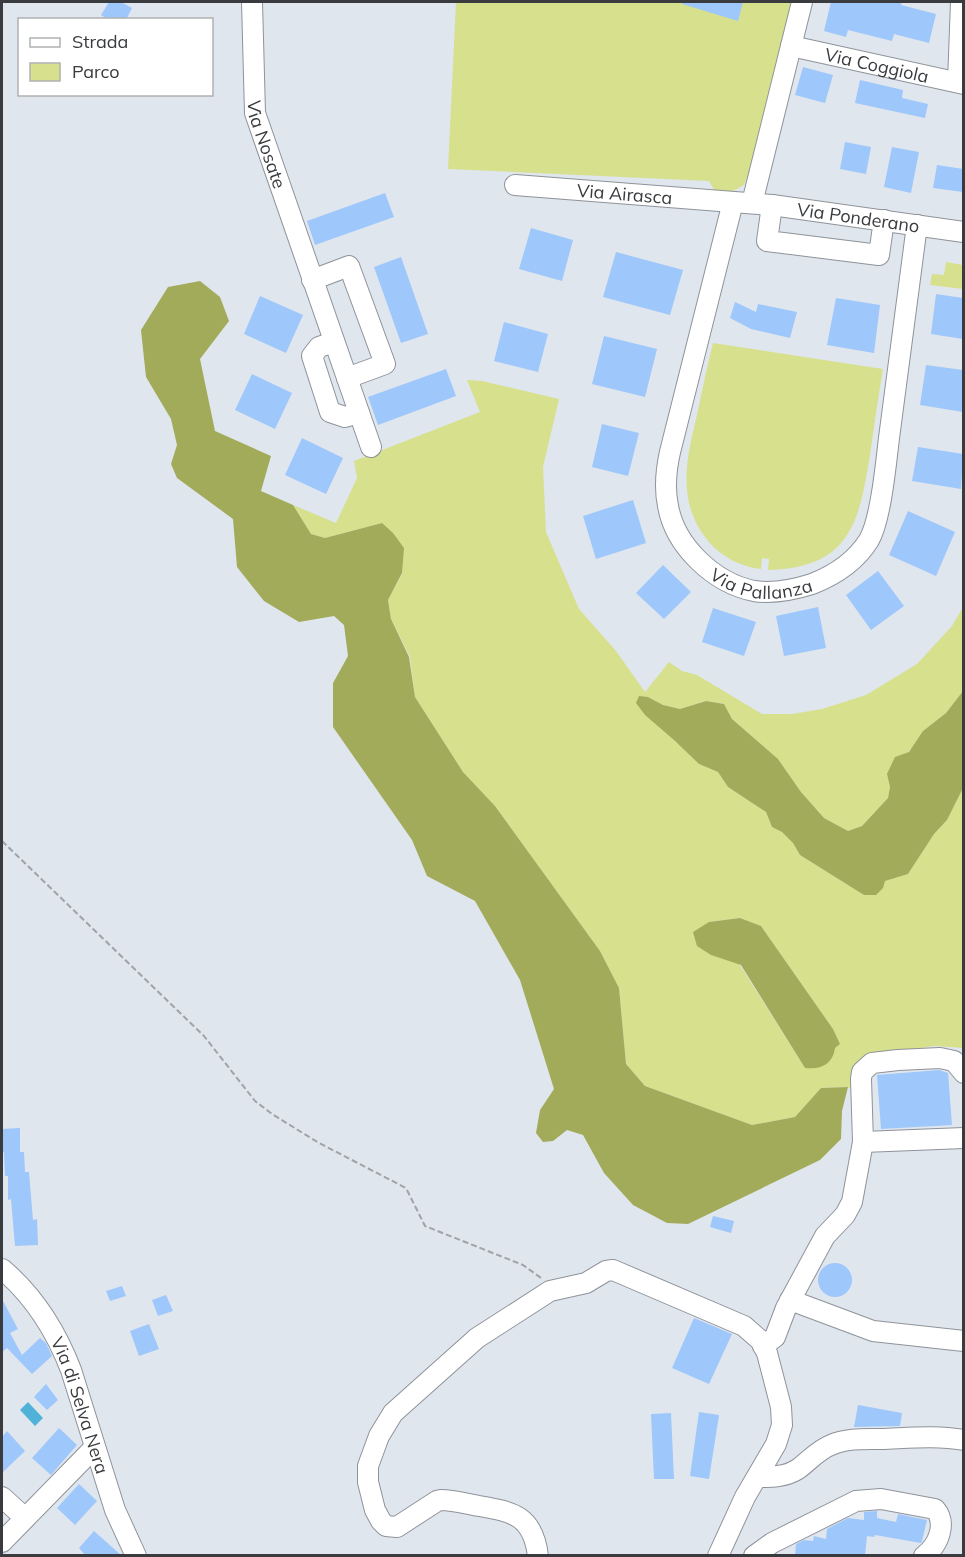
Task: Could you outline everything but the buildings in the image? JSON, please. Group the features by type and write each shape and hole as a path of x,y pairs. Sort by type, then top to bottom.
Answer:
{"street":[{"name":"Via Nosate","path":"252,2 255,113 371,447"},
{"path":"742,203 791,46 802,2"},
{"path":"961,2 961,83"},
{"name":"Via Coggiola","path":"791,46 961,83"},
{"name":"Via Airasca","path":"515,185 742,203"},
{"name":"Via Ponderano","path":"742,203 772,205 963,232"},
{"name":"Via Pallanza","path":"742,203 666,466 666,494 672,520 687,547 697,558 722,578 742,588 755,591 788,590 819,581 851,562 870,537 883,484 916,225"},
{"path":"772,205 767,241 879,255 884,220"},
{"path":"312,280 349,266 385,364 347,378"},
{"path":"334,342 319,347 312,356 330,412 345,417 359,413"},
{"path":"764,1346 776,1337 790,1300 825,1236 845,1215 852,1202 863,1142 861,1079 866,1067 898,1060 940,1058 954,1061 963,1073"},
{"path":"863,1142 963,1138"},
{"name":"Via di Selva Nera","path":"2,1269 34,1301 55,1334 71,1370 115,1510 136,1556"},
{"path":"538,1556 530,1526 516,1515 503,1510 441,1500 401,1525 391,1528 386,1526 375,1510 369,1488 369,1461 379,1436 398,1407 472,1341 555,1289 585,1283 606,1271 616,1271 744,1326 764,1346 782,1418 776,1444 740,1507 718,1556"},
{"path":"790,1300 873,1331 963,1341"},
{"path":"758,1477 778,1476 791,1472 822,1449 856,1439 924,1436 963,1440"},
{"path":"2,1542 94,1448"},
{"path":"2,1497 24,1518"},
{"path":"754,1556 772,1543 848,1504 874,1499 934,1509 941,1521 940,1532 934,1545 924,1556"}],"path":[{"path":"2,841 204,1036 255,1101 319,1143 406,1188 425,1226 523,1265 555,1289"}],"green space":[{"path":"456,2 793,2 751,168 744,185 733,191 715,191 709,181 448,169"},
{"path":"946,262 963,265 963,289 930,285 932,274 944,275"},
{"path":"200,281 220,297 229,321 200,359 215,431 271,456 261,491 293,505 311,534 325,538 382,523 404,548 402,573 388,600 391,619 409,657 415,697 463,772 495,806 600,951 619,988 626,1064 645,1086 752,1125 795,1117 821,1088 848,1087 842,1111 841,1139 820,1160 688,1224 667,1223 633,1205 604,1173 583,1135 567,1130 553,1141 543,1142 536,1133 540,1110 554,1089 520,980 475,901 427,876 412,840 333,727 333,683 348,656 344,625 334,616 299,622 264,601 237,567 233,519 177,478 171,464 177,445 171,419 146,377 141,330 168,287"},
{"path":"713,343 883,369 861,502 845,538 833,551 817,561 795,567 768,570 769,559 762,558 761,569 746,566 720,552 709,542 699,527 688,497 687,465"},
{"path":"467,380 482,381 559,399 543,467 546,532 579,609 616,651 645,692 669,662 682,671 697,675 762,714 792,714 822,709 866,695 917,664 952,626 963,607 963,691 946,713 923,731 917,743 887,774 890,787 888,798 862,826 848,831 824,818 801,792 778,759 732,719 724,704 706,701 680,709 663,705 648,697 674,740 699,764 718,772 728,787 766,812 772,827 782,832 793,843 800,855 864,895 885,881 908,874 934,834 947,820 963,788 963,1048 934,1046 866,1056 857,1066 854,1091 848,1087 821,1088 795,1117 752,1125 645,1086 626,1064 619,988 600,951 495,806 463,772 415,697 410,657 391,619 388,600 402,574 382,523 325,538 311,534 293,505 336,523 357,478 354,461 480,412","holes":["740,918 761,926 833,1029 840,1044 805,1068 740,965 709,922"]},
{"path":"963,691 963,788 947,820 934,834 908,874 885,881 883,888 876,895 864,895 800,855 793,843 782,832 772,827 766,812 728,787 718,772 699,764 645,715 636,703 639,696 680,709 706,701 724,704 732,719 778,759 801,792 824,818 848,831 862,826 888,798 890,787 887,774 895,757 909,752 923,731 946,713"},
{"path":"740,918 761,926 833,1029 840,1044 825,1065 805,1068 741,965 711,955 697,946 693,932 709,922"}],"water":[{"path":"28,1402 43,1418 35,1426 20,1410"}]}
